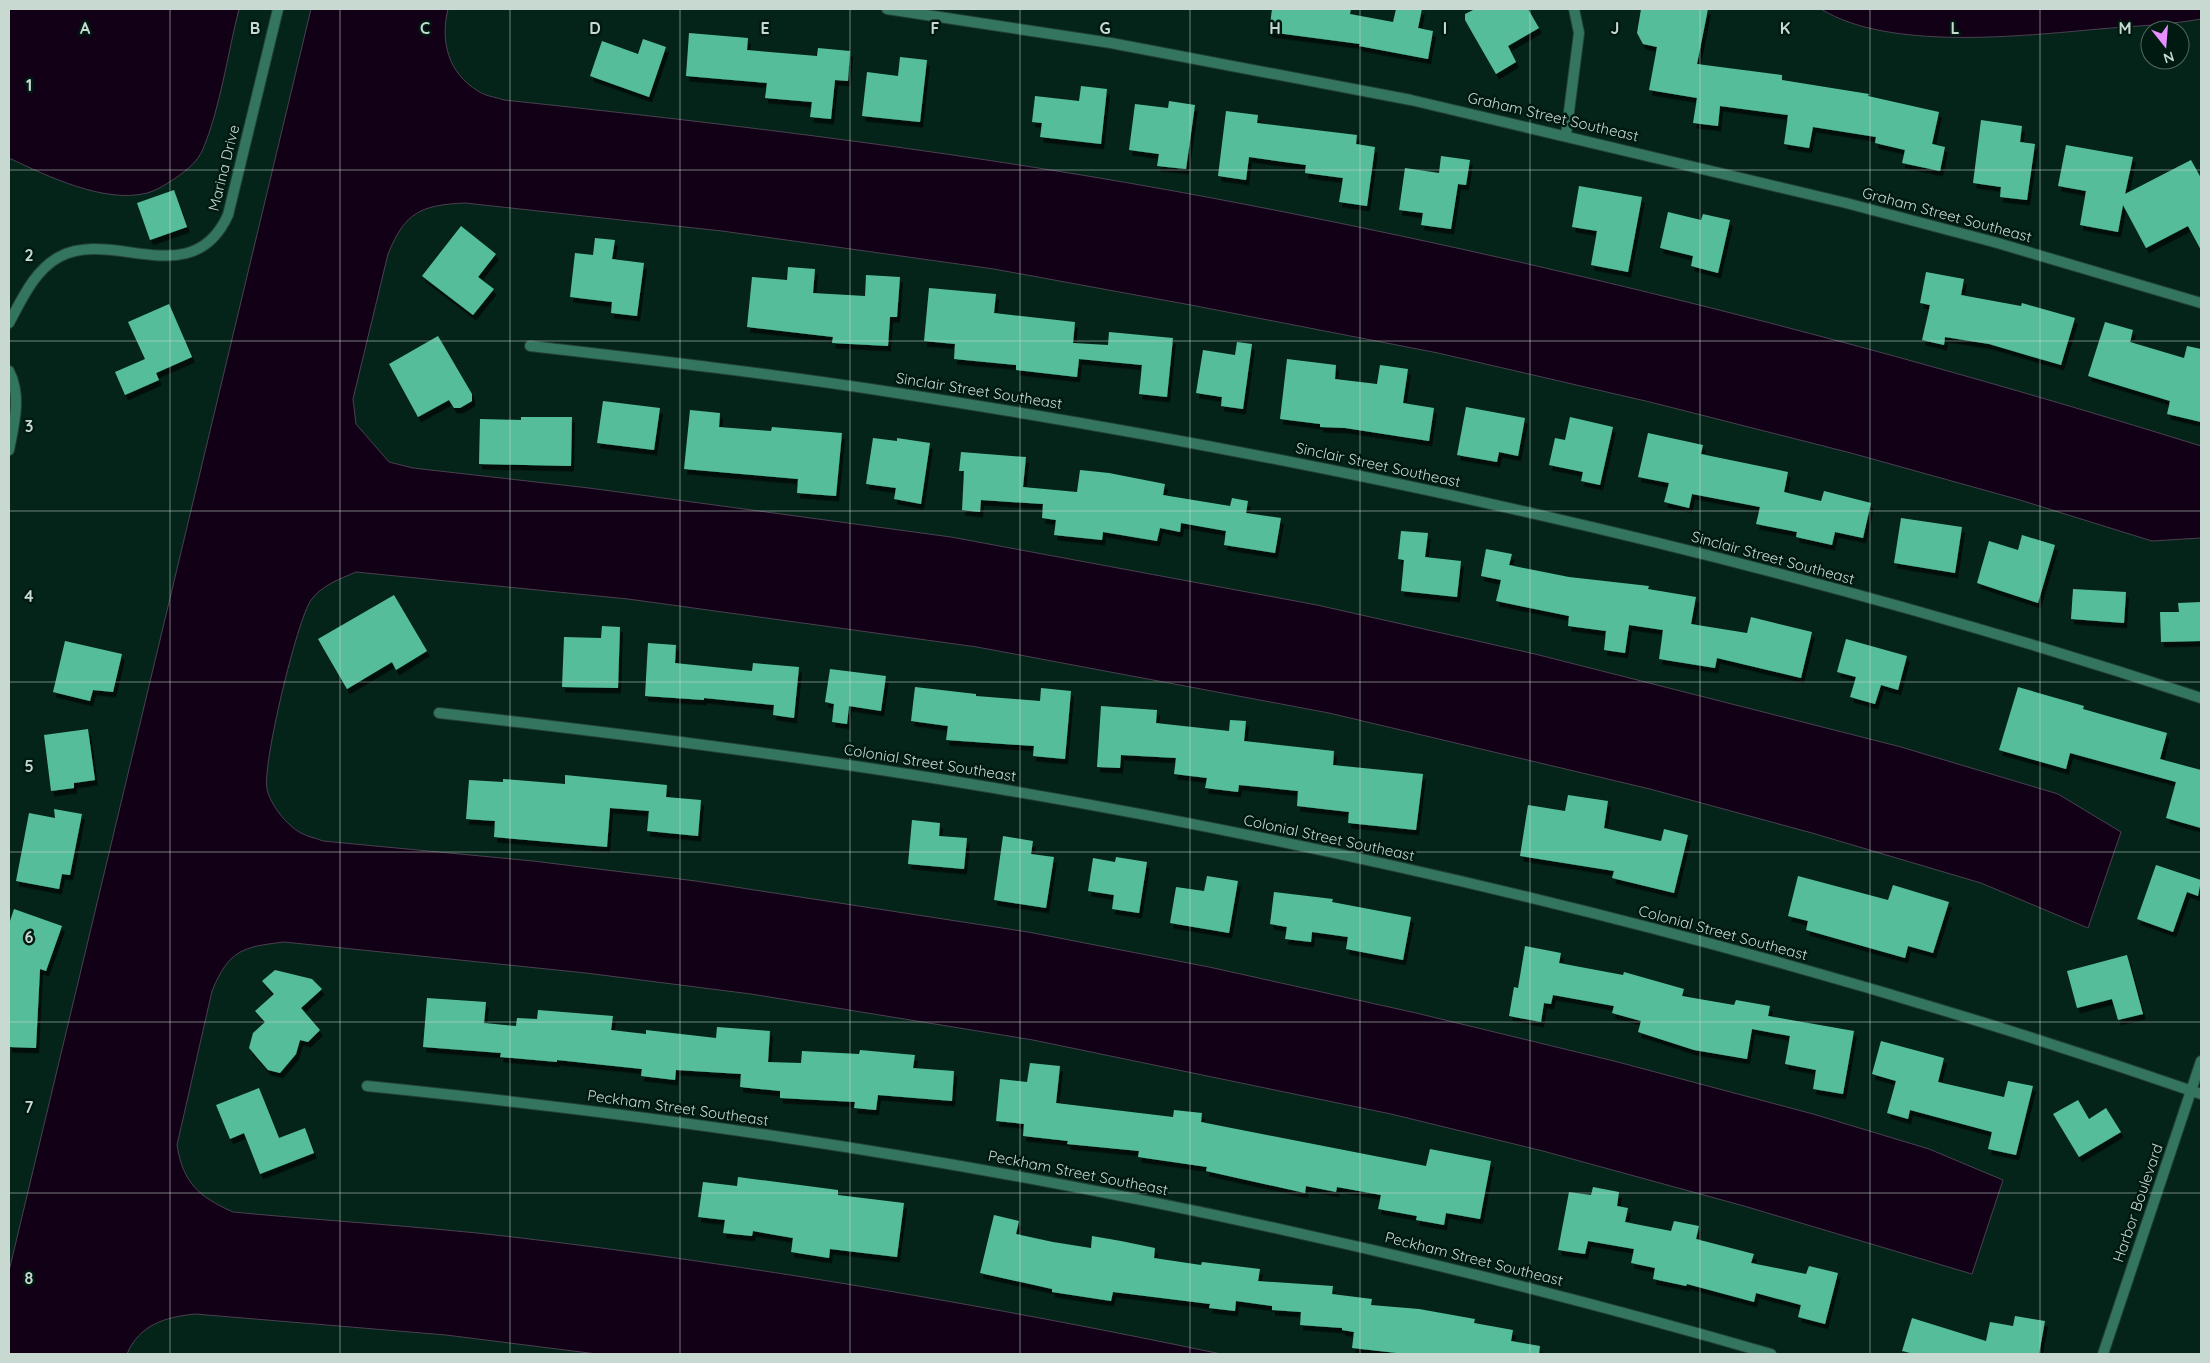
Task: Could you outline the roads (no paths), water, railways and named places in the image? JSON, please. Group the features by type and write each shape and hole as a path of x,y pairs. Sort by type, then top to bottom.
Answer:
{"street":[{"name":"Marina Drive","path":"9,323 40,270 60,256 83,250 179,256 201,247 222,228 228,215 278,9"},
{"name":"Graham Street Southeast","path":"887,9 1092,40 1411,100 1566,135 1846,203 1994,242 2201,303"},
{"path":"1566,135 1579,32 1574,9"},
{"name":"Sinclair Street Southeast","path":"530,346 749,372 893,392 1181,440 1325,468 1600,530 1752,567 1996,635 2201,698"},
{"path":"9,371 17,401 9,450"},
{"name":"Colonial Street Southeast","path":"439,713 697,743 972,784 1178,822 1354,858 1519,896 1789,966 2056,1045 2196,1093"},
{"name":"Harbor Boulevard","path":"2103,1354 2196,1093 2201,1061"},
{"name":"Peckham Street Southeast","path":"367,1086 658,1119 911,1157 1042,1180 1219,1216 1432,1264 1561,1296 1771,1354"}]}
